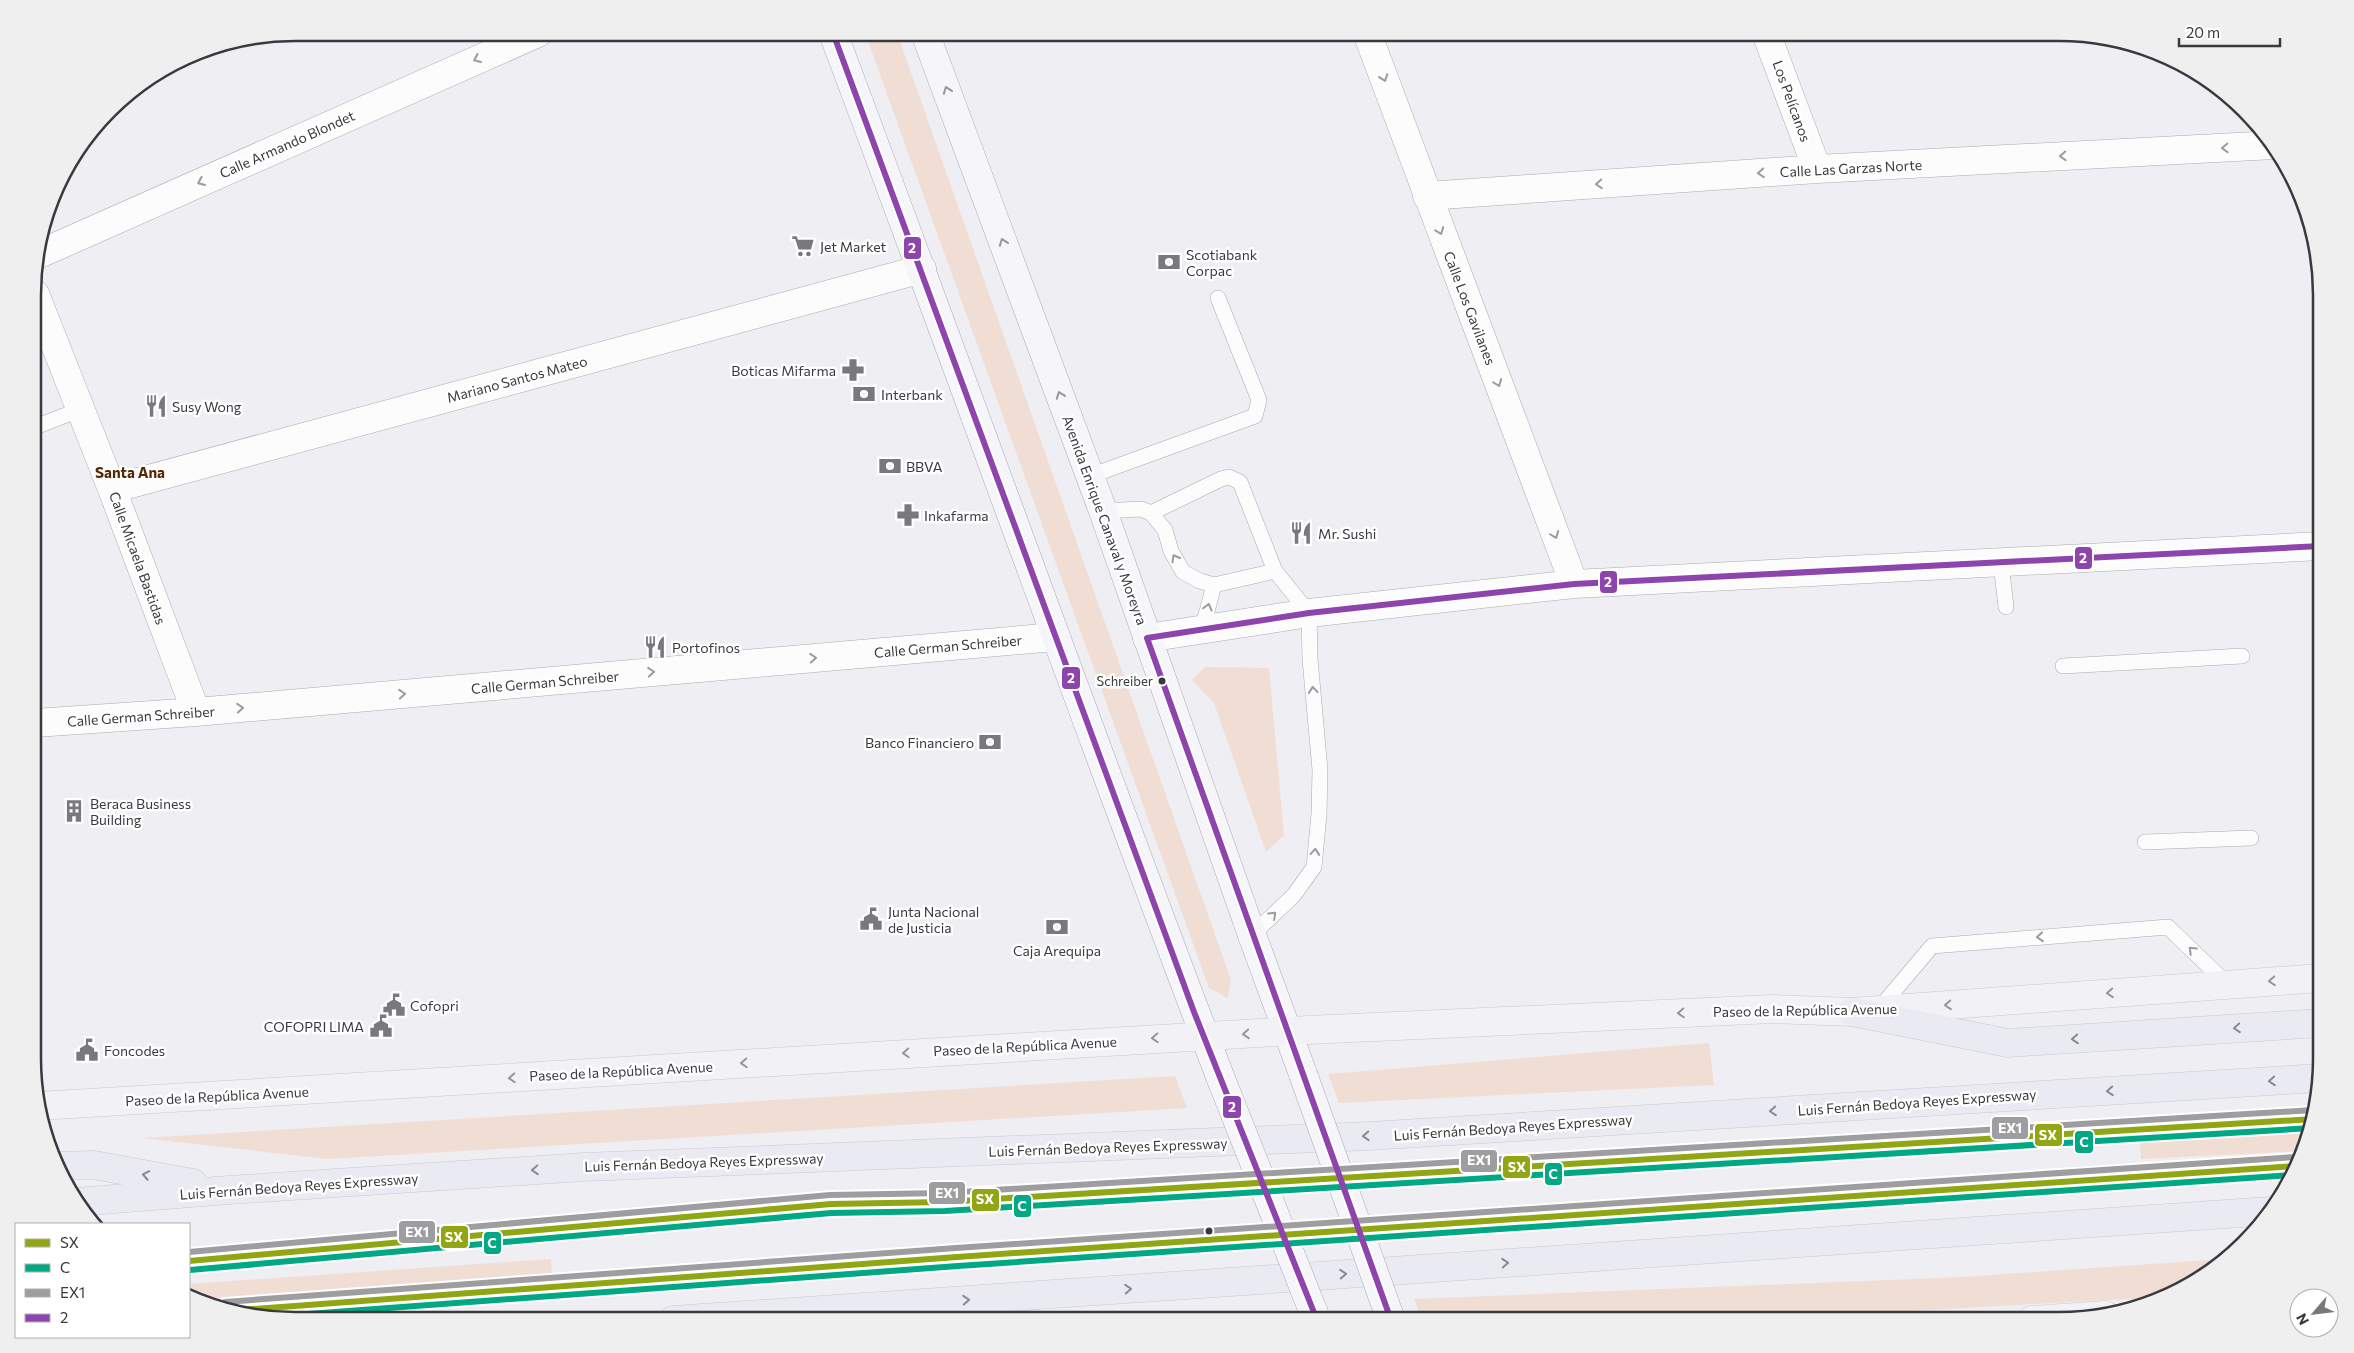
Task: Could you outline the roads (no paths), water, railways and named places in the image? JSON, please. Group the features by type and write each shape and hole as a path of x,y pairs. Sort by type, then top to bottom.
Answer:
{"highway":[{"path":"1865,1011 2008,1043 2313,1024"},
{"name":"Luis Fernán Bedoya Reyes Expressway","path":"86,1201 584,1167 1369,1136 2312,1079"},
{"path":"65,1166 94,1165 229,1190"},
{"path":"790,1312 2260,1212"}],"main road":[{"name":"Paseo de la República Avenue","path":"46,1109 1164,1038 1772,1009 1865,1011 2313,979"}],"street":[{"name":"Calle Armando Blondet","path":"45,251 518,41"},
{"path":"836,41 1204,1037 1314,1312"},
{"name":"Avenida Enrique Canaval y Moreyra","path":"928,41 1103,511 1252,935 1388,1312"},
{"name":"Calle Los Gavilanes","path":"1371,41 1574,584"},
{"name":"Los Pelícanos","path":"1769,41 1817,169"},
{"name":"Calle Las Garzas Norte","path":"1428,196 1817,169 2264,146"},
{"name":"Mariano Santos Mateo","path":"112,489 922,269"},
{"name":"Calle Micaela Bastidas","path":"41,310 79,410 112,489 196,712"},
{"path":"1147,638 1309,613 1574,584 2313,546"},
{"name":"Calle German Schreiber","path":"41,723 196,712 1055,637"}],"lane":[{"path":"1090,476 1255,416 1259,400 1218,298"},
{"path":"41,425 79,410"},
{"path":"1151,513 1221,478 1229,477 1240,482 1275,571 1309,613 1310,660 1320,770 1314,866 1294,894 1252,935"},
{"path":"1103,511 1141,510 1151,513 1165,530 1171,551 1183,572 1200,581 1214,585 1275,571"},
{"path":"2001,563 2006,608"},
{"path":"1202,630 1214,585"},
{"path":"2063,666 2242,656"},
{"path":"2145,842 2251,838"},
{"path":"1865,1011 1932,946 2168,927 2228,984"},
{"path":"190,1261 831,1204 944,1202 2305,1120"},
{"path":"255,1309 957,1256 1578,1216 2288,1167"}],"place":[{"name":"Jet Market","path":"803,246"},
{"name":"Scotiabank Corpac","path":"1169,262"},
{"name":"Boticas Mifarma","path":"853,370"},
{"name":"Interbank","path":"864,394"},
{"name":"Susy Wong","path":"156,406"},
{"name":"BBVA","path":"890,466"},
{"name":"Inkafarma","path":"908,515"},
{"name":"Mr. Sushi","path":"1301,533"},
{"name":"Portofinos","path":"655,647"},
{"name":"Schreiber","path":"1162,681"},
{"name":"Banco Financiero","path":"990,742"},
{"name":"Beraca Business Building","path":"74,811"},
{"name":"Junta Nacional de Justicia","path":"871,919"},
{"name":"Caja Arequipa","path":"1057,927"},
{"name":"Cofopri","path":"394,1005"},
{"name":"COFOPRI LIMA","path":"381,1026"},
{"name":"Foncodes","path":"87,1050"}],"district":[{"name":"Santa Ana","path":"130,472"}]}
